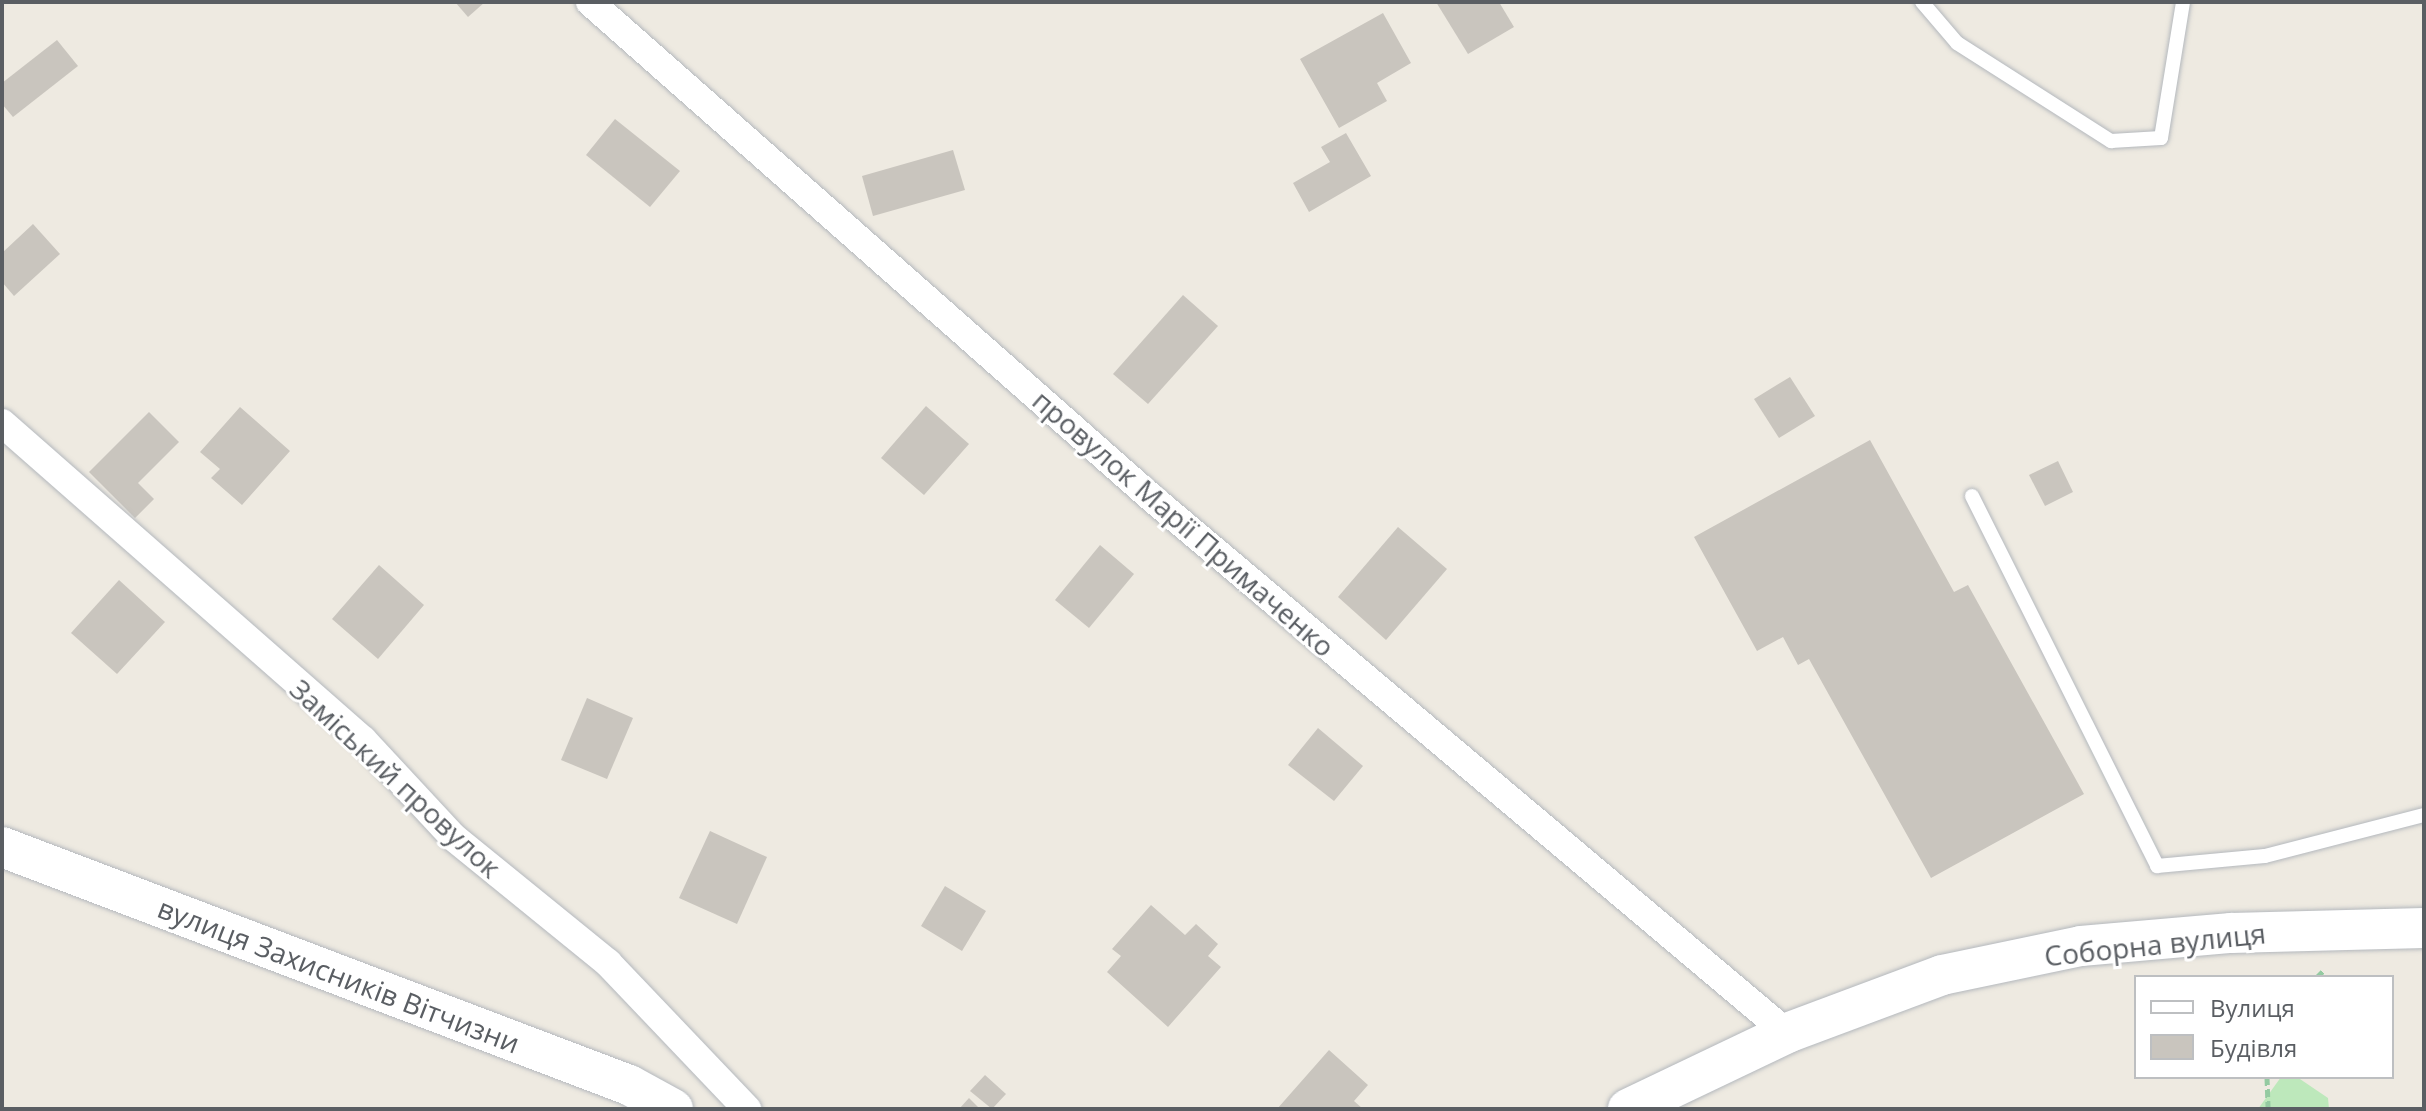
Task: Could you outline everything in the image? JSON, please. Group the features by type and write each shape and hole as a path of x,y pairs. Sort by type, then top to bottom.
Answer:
{"street":[{"name":"провулок Марії Примаченко","path":"590,2 1153,499 1787,1033"},
{"name":"Заміський провулок","path":"2,423 363,740 453,837 608,963 747,1109"},
{"name":"вулиця Захисників Вітчизни","path":"2,847 629,1085 673,1109"},
{"name":"Соборна вулиця","path":"1628,1109 1787,1033 1942,975 2081,946 2424,928"}],"lane":[{"path":"1922,2 1957,43 2111,141 2161,138 2183,2"},
{"path":"1972,496 2157,866 2265,856 2424,815"}],"path":[{"path":"2267,1079 2268,1109"}],"green space":[{"path":"2280,1079 2300,1079 2328,1098 2329,1109 2258,1109"}],"building":[{"path":"455,2 485,2 468,17"},
{"path":"1436,2 1499,2 1514,27 1468,54"},
{"path":"1383,13 1411,63 1377,83 1387,101 1339,128 1300,59"},
{"path":"57,40 78,66 13,117 2,104 2,83"},
{"path":"615,119 680,171 650,207 586,155"},
{"path":"1346,133 1371,176 1309,212 1293,183 1330,162 1321,147"},
{"path":"953,150 965,190 873,216 862,176"},
{"path":"33,224 60,254 14,296 2,282 2,253"},
{"path":"1183,295 1218,326 1148,404 1113,374"},
{"path":"1790,377 1815,416 1779,438 1754,399"},
{"path":"926,406 969,444 924,495 881,458"},
{"path":"240,407 290,451 242,505 211,478 220,469 200,452"},
{"path":"149,412 179,442 138,483 154,499 135,518 89,472"},
{"path":"1870,440 1954,592 1968,585 2084,794 1931,878 1809,659 1798,665 1783,637 1757,651 1694,537"},
{"path":"2058,461 2073,492 2045,506 2029,475"},
{"path":"1398,527 1447,569 1386,640 1338,597"},
{"path":"1100,545 1134,574 1089,628 1055,600"},
{"path":"379,565 424,605 378,659 332,619"},
{"path":"119,580 165,622 117,674 71,633"},
{"path":"587,698 633,718 607,779 561,760"},
{"path":"1318,728 1363,766 1334,801 1288,765"},
{"path":"710,831 767,857 737,924 679,898"},
{"path":"945,886 986,911 962,951 921,926"},
{"path":"1151,905 1185,935 1196,924 1218,944 1208,956 1221,967 1168,1027 1107,972 1121,956 1112,949"},
{"path":"1329,1050 1368,1085 1354,1101 1363,1109 1277,1109"},
{"path":"985,1075 1006,1094 992,1109 970,1091"},
{"path":"969,1098 980,1109 959,1109"}]}
